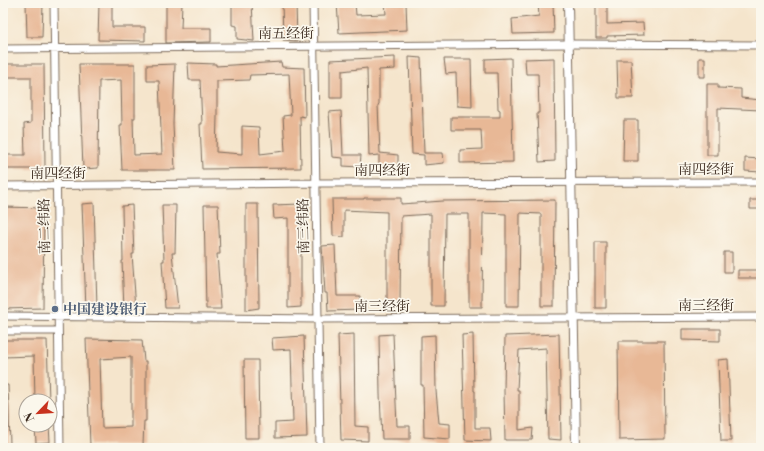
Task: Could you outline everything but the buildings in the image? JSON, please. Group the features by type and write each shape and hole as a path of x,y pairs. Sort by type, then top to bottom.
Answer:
{"street":[{"name":"南二纬路","path":"54,3 60,448"},
{"name":"南三纬路","path":"313,3 320,448"},
{"path":"568,3 576,448"},
{"name":"南五经街","path":"3,49 568,44 761,45"},
{"name":"南四经街","path":"3,186 315,183 761,182"},
{"name":"南三经街","path":"3,316 318,319 761,317"},
{"path":"3,331 58,331"}],"place":[{"name":"中国建设银行","path":"55,309"}]}
